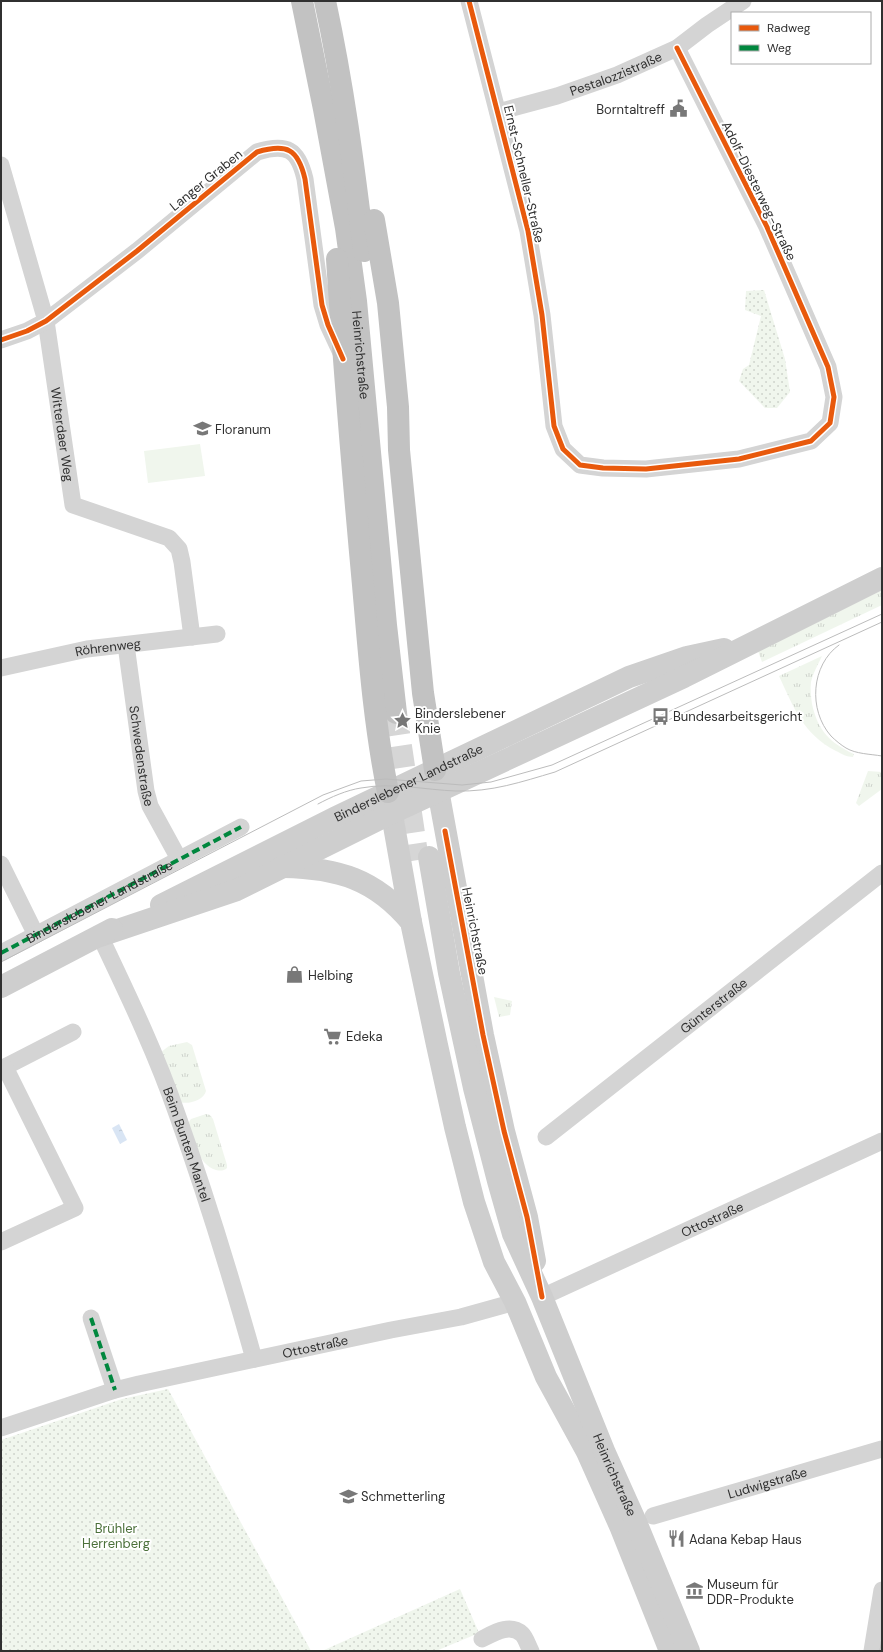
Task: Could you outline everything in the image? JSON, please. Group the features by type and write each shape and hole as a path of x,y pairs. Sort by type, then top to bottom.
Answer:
{"highway":[{"name":"Heinrichstraße","path":"302,1 323,102 342,152"},
{"name":"Heinrichstraße","path":"324,1 336,54 346,228 356,301 386,625 402,712"},
{"path":"342,152 343,358 366,618 381,749 388,792"},
{"path":"342,152 367,167 388,303 398,407 399,450 422,685 435,770"}],"main road":[{"name":"Binderslebener Landstraße","path":"100,936 237,890 392,813 677,681 882,578"},
{"name":"Binderslebener Landstraße","path":"1,988 100,936 388,792 500,737 629,677 687,656 748,644"},
{"name":"Heinrichstraße","path":"435,770 483,1035 504,1131 527,1217 542,1297"},
{"path":"388,792 411,922"},
{"name":"Heinrichstraße","path":"515,1302 460,1079 423,858 474,1088 513,1234 542,1297 602,1446 636,1522 672,1650"},
{"path":"282,867 314,868 359,880 372,886 386,896 411,922"},
{"name":"Heinrichstraße","path":"411,922 455,1127 474,1202 494,1262 515,1302 546,1377 586,1452 620,1526 672,1650"}],"street":[{"name":"Ernst-Schneller-Straße","path":"469,1 528,231 542,315 554,426 564,449"},
{"name":"Pestalozzistraße","path":"498,112 557,96 617,75 677,48 707,24 743,1"},
{"name":"Adolf-Diesterweg-Straße","path":"564,449 580,465 603,468 646,469 739,459 811,441 830,423 834,397 828,367 767,226 677,48"},
{"name":"Langer Graben","path":"4,337 27,331 46,321 137,251 257,152 272,147 288,149 297,156 302,164 322,305 328,325 343,358"},
{"name":"Witterdaer Weg","path":"1,165 8,214 46,321 73,505 169,538 179,549 192,637"},
{"name":"Röhrenweg","path":"1,668 87,649 217,634"},
{"name":"Schwedenstraße","path":"126,645 146,791 150,806 179,860"},
{"name":"Binderslebener Landstraße","path":"1,953 241,827"},
{"path":"1,864 36,935"},
{"name":"Günterstraße","path":"546,1137 882,873"},
{"name":"Beim Bunten Mantel","path":"100,936 150,1043 177,1112 226,1261 254,1359"},
{"path":"1,1242 75,1208 3,1068 73,1032"},
{"name":"Ottostraße","path":"542,1297 882,1141"},
{"name":"Ottostraße","path":"1,1428 115,1390 390,1330 461,1317 515,1302"},
{"path":"91,1318 115,1390"},
{"name":"Ludwigstraße","path":"653,1516 882,1450"},
{"path":"872,1651 882,1590"},
{"path":"482,1639 500,1631 512,1629 522,1634 531,1651"}],"green space":[{"path":"764,290 785,359 790,392 777,408 765,408 739,381 743,369 749,365 761,316 745,310 746,291"},
{"path":"200,444 205,476 148,483 144,451"},
{"path":"882,590 882,605 762,662 758,651"},
{"path":"822,656 811,682 812,704 818,722 826,735 838,745 854,754 853,757 836,751 815,737 807,728 795,709 779,676"},
{"path":"868,771 882,772 882,789 859,806 856,803"},
{"path":"494,997 512,1001 510,1015 499,1017"},
{"path":"187,1042 192,1045 206,1091 205,1094 199,1099 183,1103 180,1102 161,1052 169,1046"},
{"path":"206,1114 210,1115 213,1119 227,1165 227,1168 220,1171 210,1167 200,1157 188,1123 191,1119"},
{"name":"Brühler Herrenberg","path":"168,1389 311,1651 1,1651 1,1440 122,1399"},
{"path":"460,1589 479,1633 436,1651 322,1651"}],"water":[{"path":"119,1124 127,1140 120,1144 112,1128"}],"tunnel":[{"path":"396,713 418,860"}],"tram line":[{"path":"1,962 323,795 361,781 386,779 462,785 491,782 552,765 882,614"},
{"path":"318,804 345,792 373,786 397,786 469,791 506,786 555,772 882,622"},
{"path":"839,645 823,664 818,676 816,701 819,714 831,736 844,747 859,753 882,756"},
{"path":"880,1651 882,1637"}],"marked path":[{"path":"1,953 241,827"},
{"path":"91,1318 115,1390"}],"cycle path":[{"path":"469,1 528,231 542,315 554,426 563,449 580,465 603,468 646,469 739,459 811,441 830,423 834,397 828,367 767,227 677,48"},
{"path":"1,340 27,331 46,321 137,251 257,152 276,148 290,151 295,155 302,169 305,179 322,305 328,325 343,359"},
{"path":"445,831 483,1035 504,1131 527,1217 542,1297"}],"place":[{"name":"Borntaltreff","path":"678,109"},
{"name":"Floranum","path":"202,429"},
{"name":"Bundesarbeitsgericht","path":"660,716"},
{"name":"Binderslebener Knie","path":"402,720"},
{"name":"Helbing","path":"295,975"},
{"name":"Edeka","path":"333,1036"},
{"name":"Schmetterling","path":"348,1496"},
{"name":"Adana Kebap Haus","path":"676,1539"},
{"name":"Museum für DDR-Produkte","path":"694,1591"}]}
